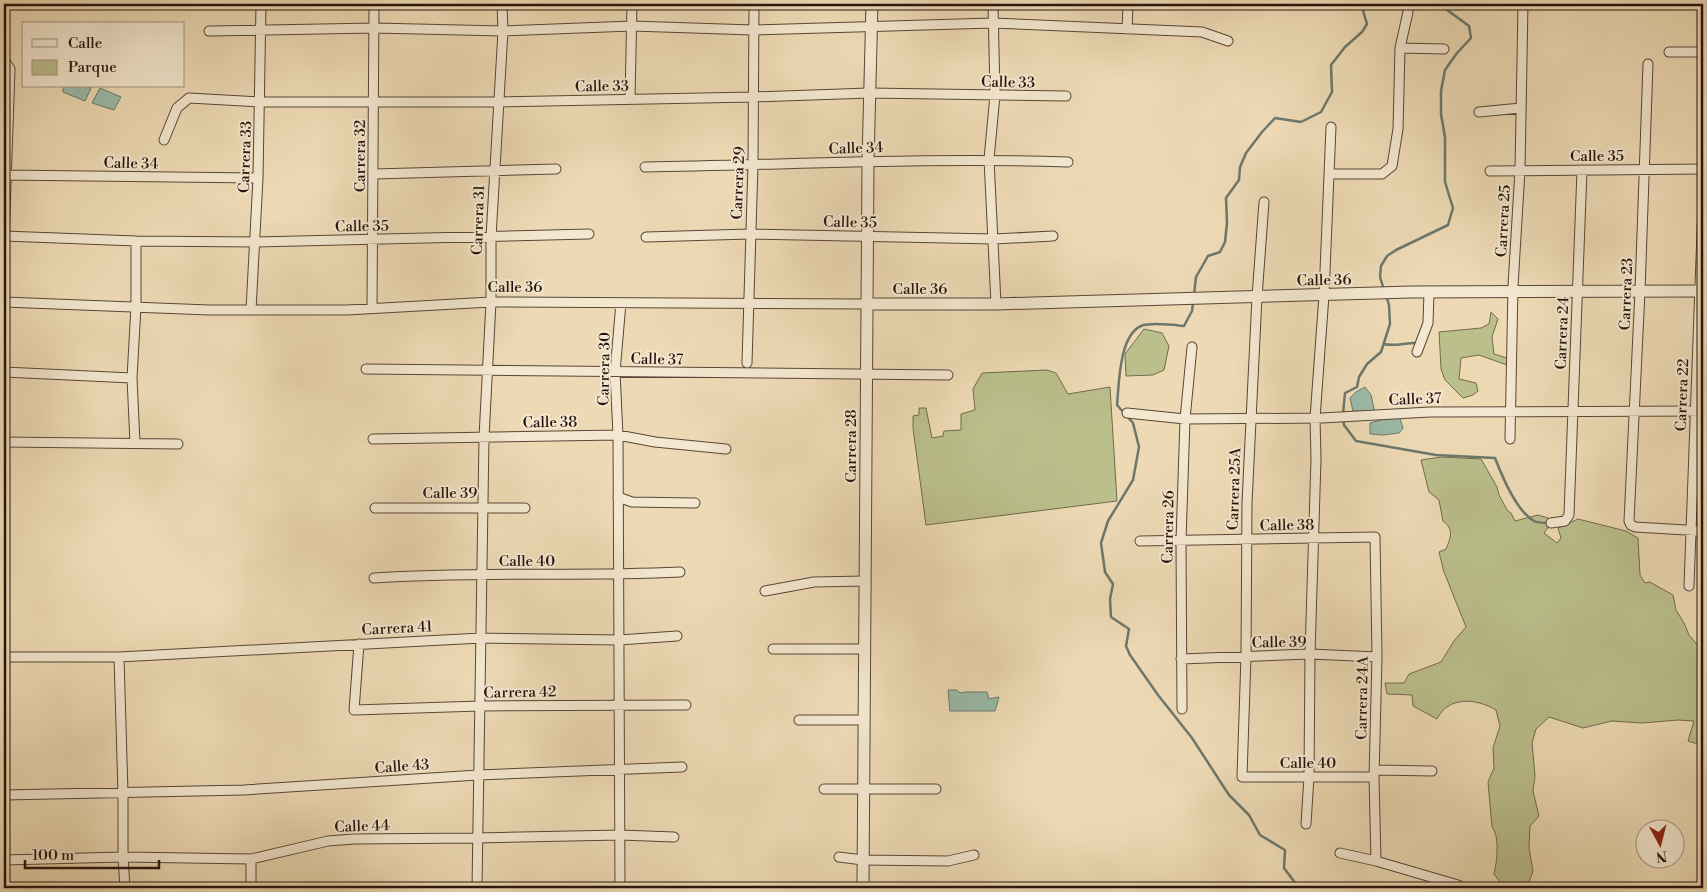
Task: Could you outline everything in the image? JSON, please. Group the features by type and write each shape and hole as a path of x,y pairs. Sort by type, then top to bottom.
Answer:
{"street":[{"name":"Carrera 33","path":"251,310 256,242 261,4"},
{"name":"Carrera 32","path":"372,308 374,4"},
{"name":"Carrera 31","path":"476,888 484,437 489,370 490,237 503,31 502,4"},
{"path":"630,99 632,4"},
{"name":"Carrera 29","path":"747,363 753,165 754,4"},
{"name":"Carrera 28","path":"863,888 868,160 872,4"},
{"path":"993,4 995,96 989,159 996,304"},
{"path":"1126,29 1128,4"},
{"name":"Carrera 25","path":"1510,439 1513,292 1520,170 1523,4"},
{"path":"1330,174 1382,174 1392,166 1398,129 1400,48 1408,12"},
{"path":"209,31 374,28 503,31 632,26 753,30 993,23 1202,32 1228,41"},
{"path":"1400,48 1444,49"},
{"path":"1669,52 1703,52"},
{"path":"4,60 10,69 6,113 4,241"},
{"name":"Carrera 23","path":"1648,64 1640,291 1628,520 1635,527 1690,531"},
{"name":"Calle 33","path":"164,140 177,108 189,98 260,102 498,102 869,93 1066,96"},
{"path":"1479,112 1521,108"},
{"path":"1306,824 1309,777 1313,538 1331,127"},
{"name":"Calle 34","path":"645,167 868,160 989,159 1068,162"},
{"path":"374,174 556,169"},
{"name":"Calle 35","path":"1490,171 1703,169"},
{"name":"Carrera 24","path":"1551,524 1565,521 1569,515 1582,170"},
{"name":"Calle 34","path":"5,175 258,178"},
{"name":"Carrera 25A","path":"1242,777 1246,656 1246,539 1257,297 1264,202"},
{"name":"Carrera 22","path":"1689,586 1690,531 1699,411 1703,204"},
{"name":"Calle 35","path":"4,236 136,241 256,242 589,234"},
{"name":"Calle 35","path":"646,237 750,234 994,239 1053,236"},
{"path":"135,443 132,378 136,306 136,241"},
{"name":"Calle 36","path":"4,302 251,310 347,310 491,302 996,304 1411,292 1702,291"},
{"path":"1417,352 1428,323 1429,292"},
{"name":"Carrera 30","path":"620,888 618,435 616,372 621,303"},
{"name":"Carrera 26","path":"1182,709 1181,541 1185,419 1192,347"},
{"name":"Calle 37","path":"366,369 948,375"},
{"path":"4,372 132,378"},
{"name":"Calle 37","path":"1127,414 1185,419 1319,418 1430,412 1699,411"},
{"name":"Calle 38","path":"373,440 618,435 655,442 726,449"},
{"path":"4,442 178,444"},
{"path":"618,497 632,502 695,503"},
{"name":"Calle 39","path":"375,508 525,508"},
{"path":"1690,531 1703,531"},
{"name":"Calle 38","path":"1140,541 1374,537"},
{"name":"Carrera 24A","path":"1374,537 1377,656 1374,774 1376,861"},
{"name":"Calle 40","path":"374,578 428,574 619,575 680,572"},
{"path":"765,591 814,582 865,581"},
{"name":"Carrera 41","path":"4,657 119,657 481,638 619,640 677,636"},
{"name":"Carrera 42","path":"359,644 354,710 480,706 686,705"},
{"path":"773,649 864,649"},
{"name":"Calle 39","path":"1181,659 1310,654 1377,656"},
{"path":"119,657 125,888"},
{"path":"799,720 864,720"},
{"name":"Calle 43","path":"4,795 244,790 478,775 682,767"},
{"name":"Calle 40","path":"1242,777 1309,777 1374,774 1378,770 1432,772"},
{"path":"824,789 936,790"},
{"name":"Calle 44","path":"4,860 123,857 251,859 328,842 354,839 620,835 674,837"},
{"path":"1340,853 1376,861 1458,885 1462,888"},
{"path":"839,857 863,860 948,861 974,855"},
{"path":"251,859 251,888"}],"green space":[{"path":"1491,312 1498,319 1492,337 1494,354 1507,358 1507,365 1479,355 1461,358 1459,379 1476,383 1478,391 1473,395 1463,398 1445,380 1441,369 1439,332 1481,328 1489,324"},
{"path":"1144,329 1162,333 1169,346 1164,370 1153,375 1126,376 1125,354"},
{"path":"1047,370 1056,373 1068,394 1110,387 1117,501 926,525 913,428 913,416 919,415 919,408 926,408 932,438 943,436 944,431 961,430 961,414 975,410 973,389 982,373"},
{"path":"1441,457 1481,459 1497,487 1507,510 1515,521 1538,515 1548,518 1548,528 1544,533 1557,543 1561,538 1558,528 1578,519 1626,531 1638,538 1640,575 1645,583 1650,582 1673,595 1676,610 1689,635 1700,648 1703,657 1703,741 1701,745 1688,741 1694,721 1678,720 1642,723 1612,721 1583,728 1549,717 1536,729 1532,743 1535,776 1533,791 1539,816 1530,826 1529,848 1533,871 1527,888 1509,888 1500,882 1494,874 1497,843 1495,831 1492,827 1488,782 1494,768 1493,748 1500,726 1496,710 1480,703 1463,701 1448,706 1437,719 1413,706 1412,695 1387,694 1385,683 1404,683 1409,674 1441,662 1454,641 1466,627 1444,572 1439,552 1446,549 1450,530 1443,521 1439,500 1429,492 1421,460"}],"shaded area":[{"path":"63,88 91,88 85,101 63,92"},
{"path":"100,88 121,97 114,110 92,103"},
{"path":"1365,387 1371,395 1375,413 1353,411 1350,398"},
{"path":"1399,415 1403,428 1399,433 1370,434 1370,423"},
{"path":"948,690 957,690 960,693 987,692 989,699 999,697 995,711 950,711"}],"waterway":[{"path":"1194,295 1196,277 1208,256 1220,252 1225,242 1227,223 1226,198 1239,180 1240,167 1246,153 1275,118 1301,122 1321,112 1332,92 1331,65 1345,47 1362,32 1367,24 1361,4"},
{"path":"1384,290 1380,277 1381,266 1387,256 1448,225 1453,208 1445,182 1445,137 1441,114 1441,91 1445,70 1471,38 1469,26 1439,4"},
{"path":"1343,414 1345,393 1357,387 1359,377 1367,364 1381,352 1390,324 1389,305 1386,295"},
{"path":"1193,303 1192,311 1184,326 1156,324 1141,326 1134,331 1124,350 1117,405 1133,423 1139,447 1133,480 1108,521 1101,543 1105,572 1113,584 1110,599 1111,617 1129,629 1126,646 1130,655 1158,695 1192,738 1229,795 1249,815 1260,835 1285,850 1284,868 1296,884 1303,888"},
{"path":"1384,344 1418,343"},
{"path":"1343,419 1344,425 1356,441 1436,455 1495,458 1510,493 1521,509 1534,521 1550,523"}]}
